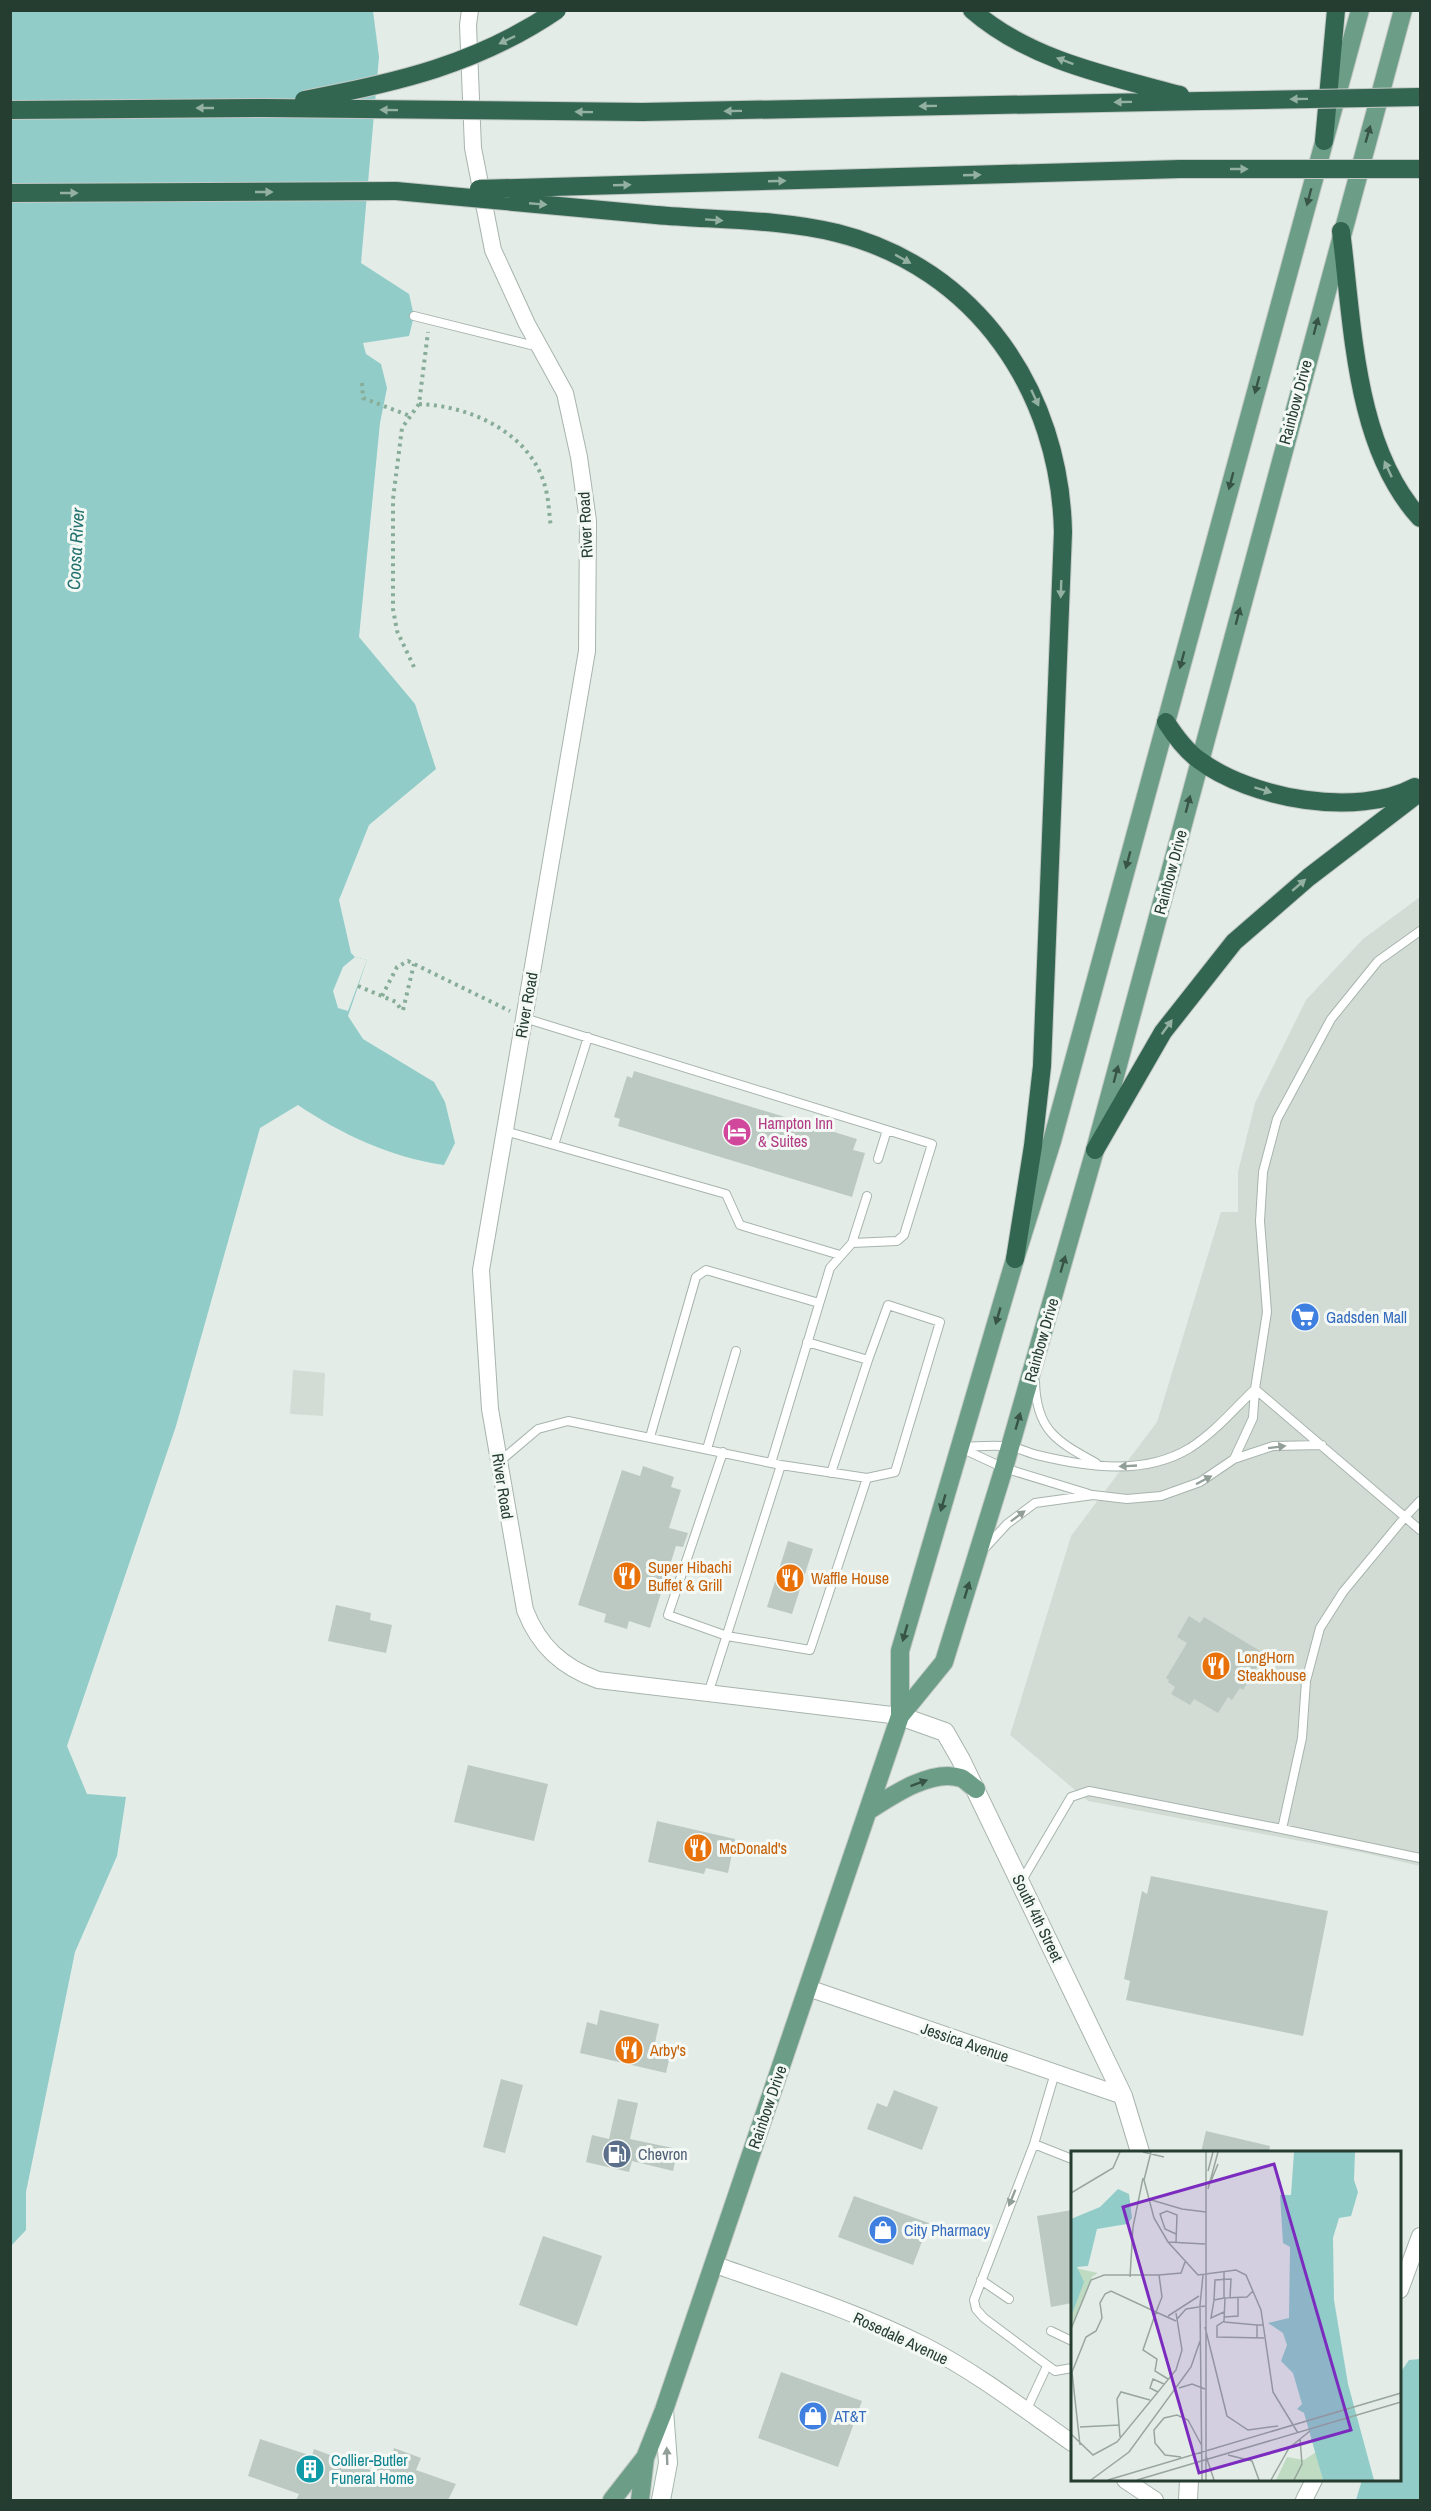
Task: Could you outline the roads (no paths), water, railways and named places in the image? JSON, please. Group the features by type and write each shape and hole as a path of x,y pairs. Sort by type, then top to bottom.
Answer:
{"highway":[{"path":"264,108 379,86 472,58 528,30 557,10"},
{"path":"972,10 1004,35 1025,46 1106,76 1202,101"},
{"path":"1324,141 1336,10"},
{"path":"10,110 264,108 642,112 1420,97"},
{"path":"10,193 396,191 1180,170 1420,169"},
{"path":"396,191 809,227 867,242 894,254 945,286 988,327 1023,375 1048,429 1060,486 1063,532 1042,1066 1033,1146 1015,1260"},
{"path":"1341,231 1356,356 1366,407 1385,463 1398,490 1420,518"},
{"path":"1166,722 1175,737 1199,760 1250,786 1293,797 1317,801 1358,801 1399,796 1420,784"},
{"path":"1095,1150 1163,1032 1234,942 1309,877 1420,792"}],"main road":[{"name":"Rainbow Drive","path":"664,2410 900,1716 900,1651 1052,1141 1360,10"},
{"name":"Rainbow Drive","path":"900,1716 944,1662 1004,1468 1095,1150 1341,231 1403,10"},
{"path":"868,1811 913,1785 935,1778 963,1779 976,1789"},
{"path":"640,2500 645,2458 664,2410"},
{"path":"612,2500 645,2458"}],"street":[{"name":"River Road","path":"470,10 468,25 473,148 493,250 565,393 579,457 588,521 587,651 481,1270 490,1409 525,1610 537,1637 546,1648 569,1668 598,1680 900,1716"},
{"name":"South 4th Street","path":"900,1716 945,1732 976,1789 1123,2096 1140,2151"},
{"name":"Jessica Avenue","path":"808,1988 1123,2096"},
{"path":"1401,2287 1420,2236"},
{"name":"Rosedale Avenue","path":"713,2264 879,2325 966,2369 1071,2442"},
{"name":"Rainbow Drive","path":"661,2500 668,2463 664,2410"},
{"path":"1126,2481 1155,2500"},
{"path":"1188,2500 1189,2481"},
{"path":"1304,2500 1314,2481"}],"lane":[{"path":"414,316 540,347"},
{"path":"1234,1459 1253,1418 1255,1389 1267,1312 1260,1221 1263,1172 1277,1119 1331,1019 1378,961 1420,931"},
{"path":"524,1018 932,1144 904,1235 897,1241 852,1243"},
{"path":"554,1145 588,1037"},
{"path":"878,1159 887,1130"},
{"path":"505,1131 726,1194 740,1225 840,1255"},
{"path":"771,1462 830,1268 852,1243 867,1196"},
{"path":"650,1437 696,1277 706,1270 819,1303"},
{"path":"499,1462 538,1429 568,1421 781,1465 831,1473 867,1478 895,1473 940,1322 888,1305 831,1473"},
{"path":"807,1342 868,1360"},
{"path":"707,1449 736,1352"},
{"path":"1035,1360 1035,1395 1039,1414 1048,1430 1066,1446 1101,1466"},
{"path":"1255,1389 1420,1530"},
{"path":"960,1447 1010,1446 1069,1461 1101,1466 1137,1466 1155,1462 1189,1448 1217,1426 1255,1389"},
{"path":"960,1447 1004,1468 1093,1495 1127,1499 1161,1496 1200,1482 1234,1459 1273,1446 1322,1444"},
{"path":"723,1452 668,1615 727,1636 810,1650 867,1478"},
{"path":"708,1694 781,1465"},
{"path":"977,1557 1007,1524 1035,1503 1093,1495"},
{"path":"1282,1829 1302,1738 1306,1681 1320,1628 1342,1592 1420,1501"},
{"path":"1021,1882 1071,1797 1089,1791 1420,1858"},
{"path":"1055,2073 1034,2144 975,2300 976,2309 984,2318 1055,2372 1071,2368"},
{"path":"1034,2144 1071,2159"},
{"path":"981,2280 1009,2299"},
{"path":"1051,2331 1071,2341"},
{"path":"1026,2411 1047,2366"}],"water":[{"name":"Coosa River","path":"11,11 373,11 379,57 361,263 409,294 414,316 409,336 363,343 366,354 381,364 387,388 380,423 359,637 415,704 436,769 369,825 339,900 351,953 355,957 367,960 348,1016 363,1039 434,1082 445,1102 455,1143 444,1165 425,1162 386,1151 349,1135 298,1105 260,1128 176,1426 67,1746 87,1794 126,1797 117,1856 75,1952 26,2192 26,2230 11,2246"},
{"path":"1420,2359 1420,2500 1356,2500 1362,2481 1401,2481 1401,2372 1409,2360"}],"place":[{"name":"Hampton Inn & Suites","path":"737,1132"},
{"name":"Gadsden Mall","path":"1305,1317"},
{"name":"Super Hibachi Buffet & Grill","path":"627,1576"},
{"name":"Waffle House","path":"790,1578"},
{"name":"LongHorn Steakhouse","path":"1216,1666"},
{"name":"McDonald's","path":"698,1848"},
{"name":"Arby's","path":"629,2050"},
{"name":"Chevron","path":"617,2154"},
{"name":"City Pharmacy","path":"883,2230"},
{"name":"AT&T","path":"813,2416"},
{"name":"Collier-Butler Funeral Home","path":"310,2469"}]}
